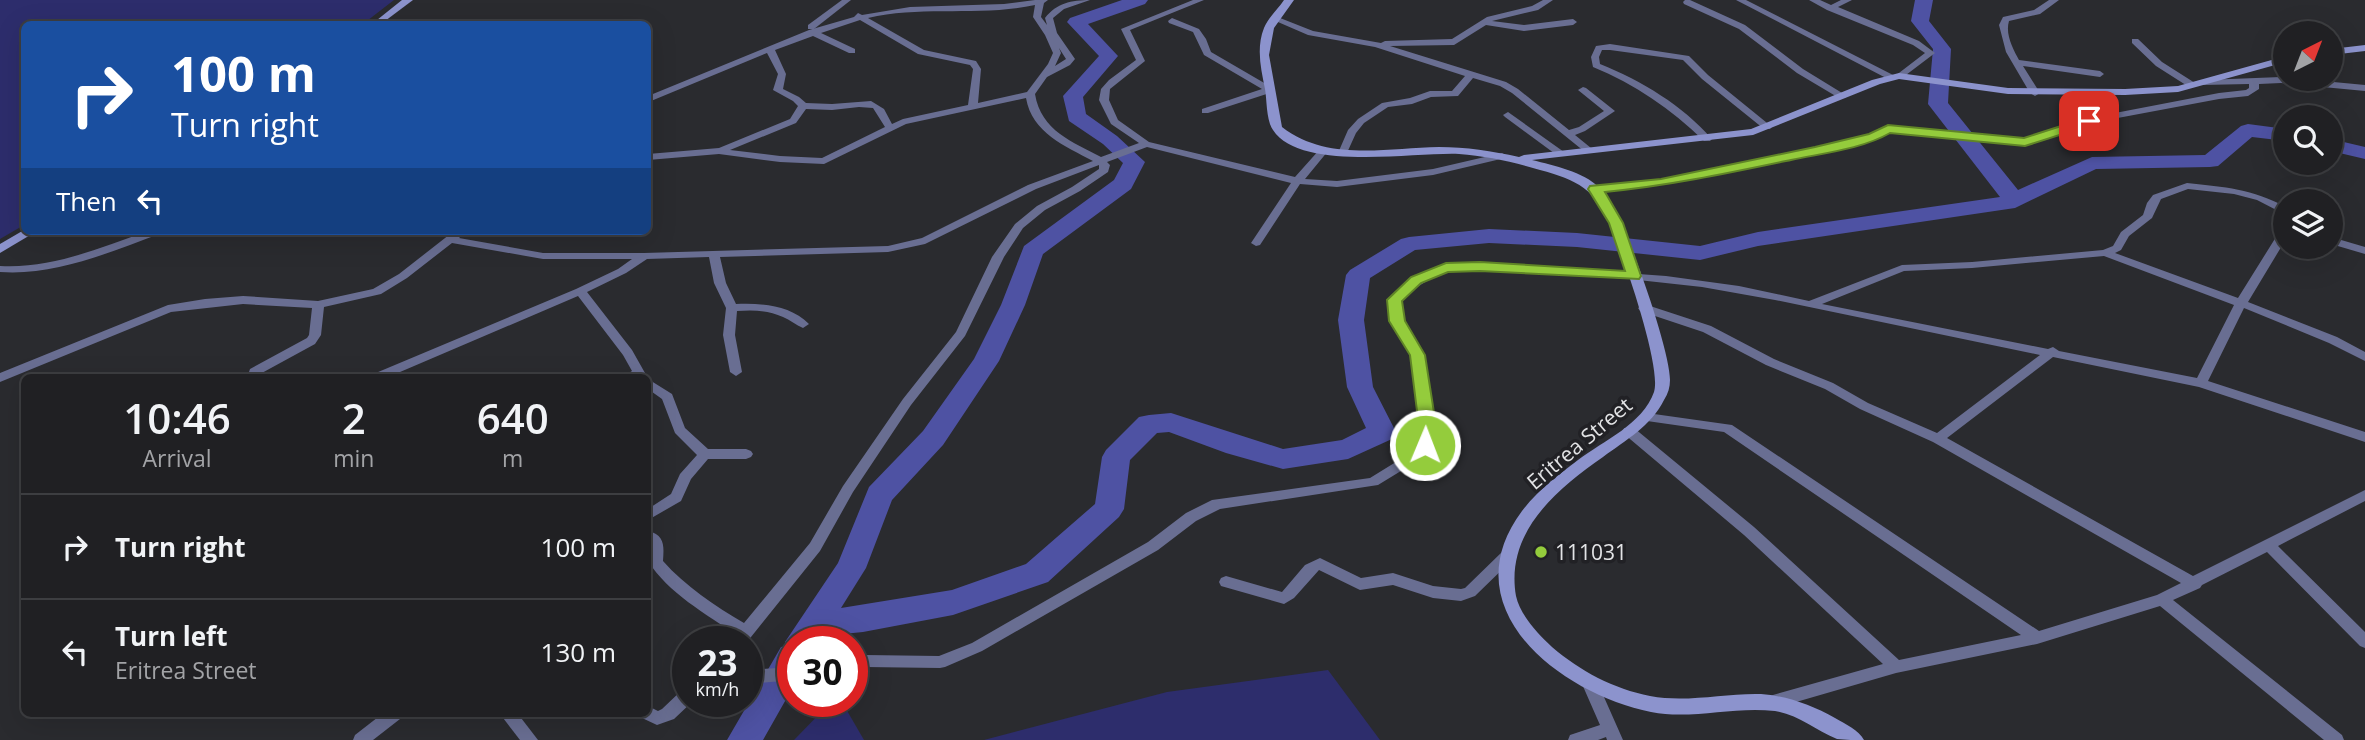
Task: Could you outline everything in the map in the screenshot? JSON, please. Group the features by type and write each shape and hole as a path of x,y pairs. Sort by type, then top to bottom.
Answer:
{"main road":[{"path":"380,21 408,0"},
{"path":"1289,0 1269,28 1264,55 1277,128 1284,135 1297,143 1323,151 1343,153 1432,149 1502,156 1571,175 1595,189"},
{"path":"2343,51 2365,48"},
{"path":"1515,159 1707,139 1767,127 1895,76 2035,93 2139,91 2205,83 2273,63"},
{"name":"Eritrea Street","path":"1595,189 1604,199 1616,223 1664,380 1647,417 1590,458 1538,503 1518,529 1508,555 1509,602 1522,625 1543,649 1567,670 1590,684 1670,706 1772,702 1824,720 1855,740"},
{"path":"0,249 24,235"}],"street":[{"path":"783,45 832,14 847,0"},
{"path":"952,7 968,0"},
{"path":"1041,78 1068,64 1071,59 1053,33 1049,18 1056,10 1066,5 1086,0"},
{"path":"1200,0 1125,29 1141,61 1112,82 1106,89 1104,100 1114,122 1142,145 1297,181 1360,183 1433,172 1502,156"},
{"path":"1377,45 1454,42 1483,23 1542,5 1549,0"},
{"path":"1740,0 1895,76 1931,53 1916,43 1813,0"},
{"path":"1830,8 1848,0"},
{"path":"2035,93 2005,45 2003,25 2006,19 2037,12 2055,0"},
{"path":"651,98 858,16 883,11 1042,1 1037,17 1057,53 1030,94 1030,105 1058,139 1100,159 1105,165 1099,176 1041,208 1019,226 998,257 961,332 907,402 870,456 815,547 752,626"},
{"path":"1687,2 1742,27 1800,71 1842,96"},
{"path":"858,16 921,52 973,63 977,69 973,106"},
{"path":"1275,19 1311,33 1377,45 1503,84 1588,150"},
{"path":"1172,21 1197,30 1202,35 1207,53 1270,90"},
{"path":"1483,23 1524,29 1573,22"},
{"path":"812,32 852,51"},
{"path":"2135,41 2159,64 2192,85"},
{"path":"1707,139 1683,115 1665,102 1620,73 1596,65 1598,48 1610,47 1686,58 1705,77 1767,127"},
{"path":"770,50 782,74 778,90 796,99 803,106 832,107 869,102 880,109 889,127"},
{"path":"2018,63 2100,74"},
{"path":"1343,153 1351,132 1372,113 1385,106 1412,101 1430,94 1455,93 1471,75"},
{"path":"2205,83 2281,80 2365,88"},
{"path":"1595,189 1661,183 1815,151 1873,137 1888,129 2032,141 2108,117 2248,93 2254,89 2254,82"},
{"path":"1205,111 1270,90"},
{"path":"1568,134 1582,129 1610,111 1583,90"},
{"path":"651,157 719,151 780,159 824,161 889,127 1030,94"},
{"path":"719,151 793,121 803,106"},
{"path":"1508,115 1561,154"},
{"path":"451,240 543,256 888,249 911,245 1032,187 1142,145"},
{"path":"1256,243 1297,181 1323,151"},
{"path":"1811,304 1902,268 1972,265 2105,253 2117,248 2124,234 2148,216 2157,197 2187,186 2234,191 2261,198 2273,205"},
{"path":"0,269 12,272 85,256 146,235"},
{"path":"0,378 168,309 243,300 318,305 377,292 457,235"},
{"path":"2343,244 2365,251"},
{"path":"2202,383 2241,303 2273,250"},
{"path":"2105,253 2241,303 2333,340 2365,357"},
{"path":"713,254 720,284 732,308 729,335 736,372"},
{"path":"386,374 580,291 622,271 644,256"},
{"path":"868,661 940,662 989,640 1153,546 1191,517 1217,504 1373,482 1409,460 1425,445 1427,419 1418,355 1397,321 1394,300 1416,280 1446,268 1480,267 1633,276 1704,282 1771,294 2202,383 2365,437"},
{"path":"580,291 628,353 637,374"},
{"path":"254,374 264,365 311,341 315,335 318,305"},
{"path":"732,308 773,307 803,324"},
{"path":"1644,308 1707,329 1770,362 1829,386 1864,406 1938,439 2195,584"},
{"path":"1938,439 2053,351"},
{"path":"651,386 668,397 674,425 688,442 705,454 746,454"},
{"path":"1647,417 1727,428 2037,638"},
{"path":"1629,431 1749,531 1896,667"},
{"path":"651,513 676,497 685,477 705,454"},
{"path":"1772,702 1896,667 2037,638 2162,598 2195,584 2365,495"},
{"path":"651,539 657,544 656,562 668,576 730,626"},
{"path":"2269,545 2365,642"},
{"path":"1226,582 1284,598 1291,594 1313,565 1320,564 1360,584 1393,579 1433,592 1461,595 1470,592 1508,555"},
{"path":"2162,598 2336,740"},
{"path":"1576,740 1612,734 1590,684"},
{"path":"651,715 657,718 672,710"},
{"path":"361,740 390,717"},
{"path":"511,717 530,740"}],"shaded area":[{"path":"0,0 394,0 367,21 21,21 21,227 0,239"},
{"path":"1328,670 1380,740 984,740 1167,692"},
{"path":"816,717 851,717 864,740 794,740"}],"waterway":[{"path":"813,624 851,568 879,495 933,438 986,361 1013,305 1032,251 1123,184 1134,162 1110,140 1076,117 1073,96 1109,56 1076,22 1139,0"},
{"path":"1924,0 1920,21 1942,49 1938,104 2015,201"},
{"path":"2015,201 2092,163 2210,161 2248,130 2273,133"},
{"path":"2343,148 2365,153"},
{"path":"813,624 863,619 953,602 1037,573 1109,509 1116,457 1149,424 1171,422 1236,446 1283,459 1348,449 1382,432 1360,387 1351,320 1358,275 1409,244 1489,236 1577,240 1700,253 1758,239 2015,201"},
{"path":"744,740 777,684"}],"place":[{"name":"111031","path":"1541,552"}],"route":[{"path":"1425,445 1427,419 1418,355 1397,321 1394,300 1416,280 1446,268 1555,270 1633,276 1616,223 1604,199 1595,189 1661,183 1815,151 1873,137 1888,129 2025,142 2089,121"}]}
